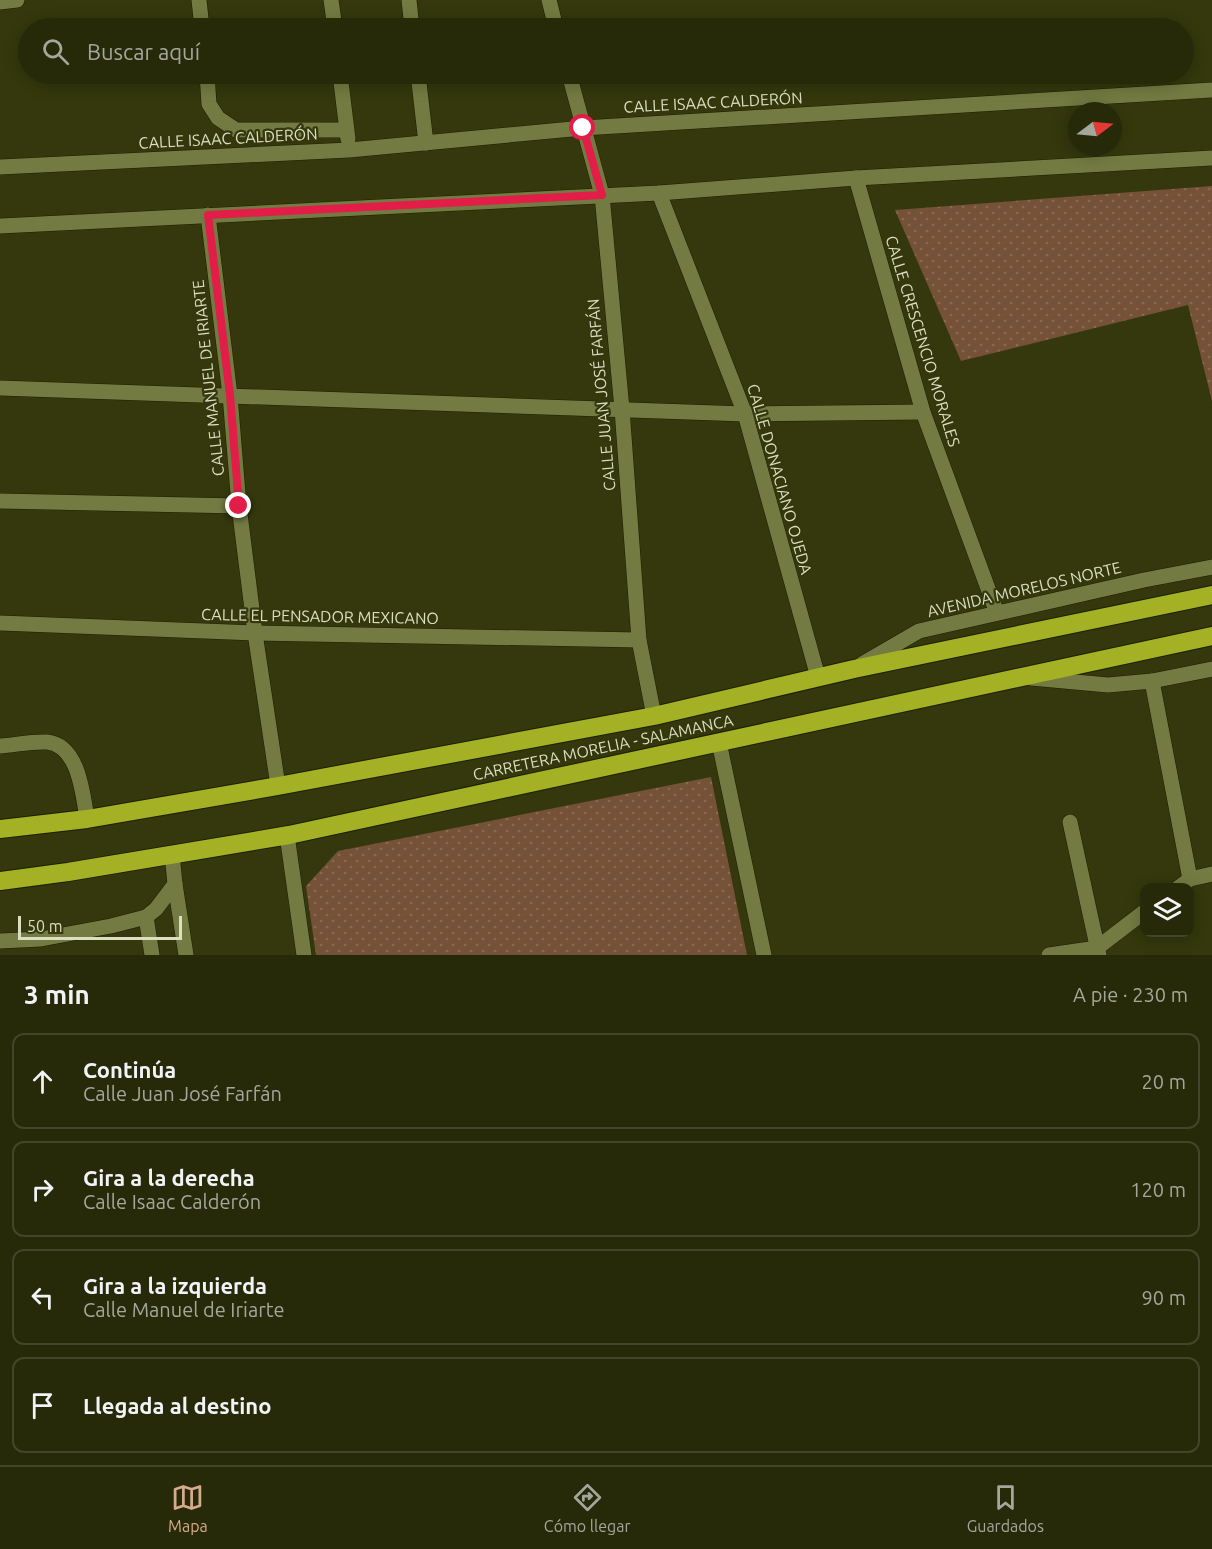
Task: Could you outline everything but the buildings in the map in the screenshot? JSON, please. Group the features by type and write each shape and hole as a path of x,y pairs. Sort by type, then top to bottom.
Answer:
{"highway":[{"name":"CARRETERA MORELIA - SALAMANCA","path":"0,829 87,819 278,786 654,716 854,669 1212,595"},
{"name":"CARRETERA MORELIA - SALAMANCA","path":"0,881 68,872 287,835 1212,636"}],"street":[{"path":"0,2 17,0"},
{"path":"200,0 201,18"},
{"path":"331,0 334,18"},
{"path":"409,0 411,18"},
{"path":"549,0 554,18"},
{"path":"208,84 210,104 218,118 236,130 346,130"},
{"path":"341,84 349,150"},
{"path":"419,84 426,143"},
{"name":"CALLE JUAN JOSÉ FARFÁN","path":"571,84 602,195 622,409 639,640 654,716"},
{"name":"CALLE ISAAC CALDERÓN","path":"0,167 349,150 583,128 1212,90"},
{"path":"0,226 659,193 856,178 1212,158"},
{"name":"CALLE CRESCENCIO MORALES","path":"856,178 923,412 997,614"},
{"name":"CALLE DONACIANO OJEDA","path":"659,193 745,414 818,677"},
{"name":"CALLE MANUEL DE IRIARTE","path":"208,215 230,395 239,506 278,786"},
{"path":"0,388 745,414 923,412"},
{"path":"0,501 239,506"},
{"name":"AVENIDA MORELOS NORTE","path":"854,669 920,631 1144,580 1212,567"},
{"name":"CALLE EL PENSADOR MEXICANO","path":"0,623 255,633 639,640"},
{"path":"1016,677 1108,685 1152,681 1212,669"},
{"path":"1152,681 1184,883 1212,874"},
{"path":"0,746 49,742 67,751 80,780 87,819"},
{"path":"719,742 764,955"},
{"path":"1070,822 1098,951"},
{"path":"287,835 304,955"},
{"path":"171,854 186,955"},
{"path":"0,941 41,939 146,917 156,909 175,884"},
{"path":"1049,955 1098,951 1140,915"},
{"path":"146,917 152,955"}],"shaded area":[{"path":"1212,186 1212,401 1188,305 961,361 895,210"},
{"path":"711,777 747,955 316,955 306,886 338,851"}],"route":[{"path":"239,506 230,395 208,215 602,195 583,128"}]}
